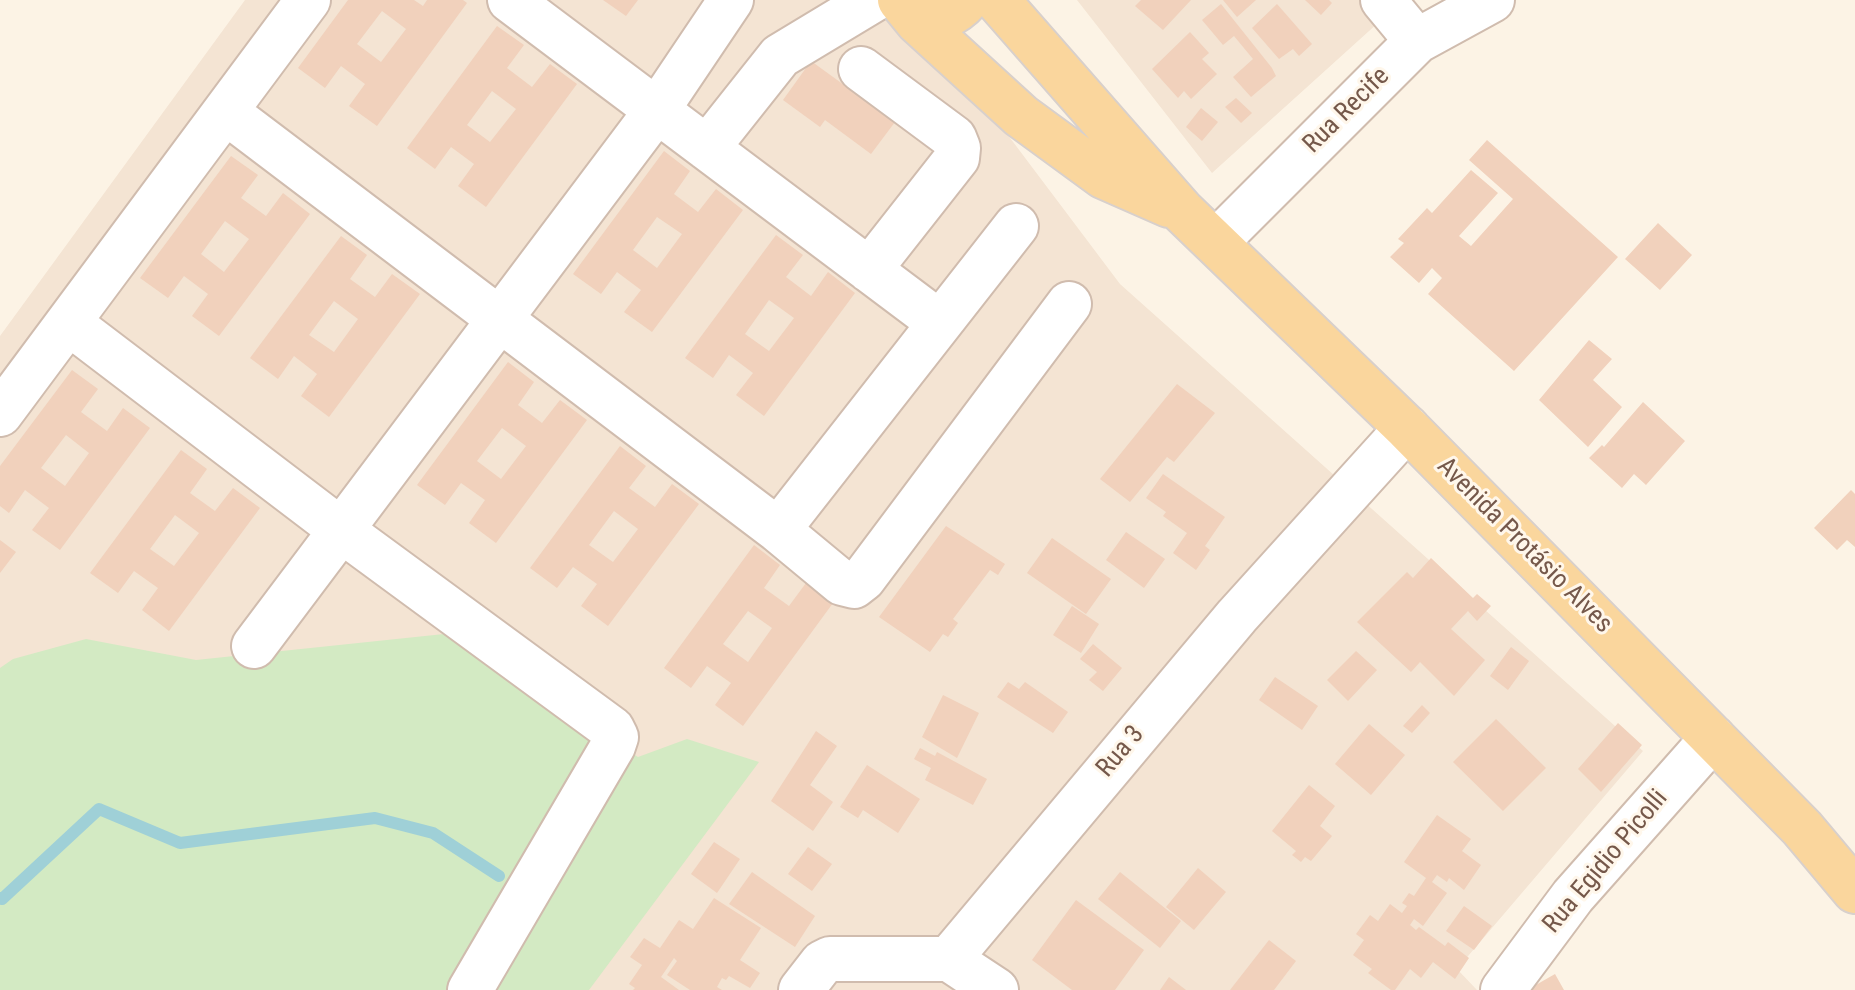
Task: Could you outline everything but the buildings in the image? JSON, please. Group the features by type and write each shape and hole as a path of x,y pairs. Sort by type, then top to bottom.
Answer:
{"main road":[{"path":"909,11 936,20 953,13 967,0"},
{"name":"Avenida Protásio Alves","path":"997,0 1182,211 1407,428 1802,828 1855,891"},
{"name":"Avenida Protásio Alves","path":"909,11 1021,116 1103,176 1182,211"}],"street":[{"path":"0,414 308,0"},
{"path":"510,0 940,323"},
{"path":"254,646 657,110 731,0"},
{"path":"1383,0 1417,41"},
{"name":"Rua Recife","path":"1216,242 1417,41 1492,0"},
{"path":"707,148 780,56 855,4"},
{"path":"861,69 954,138 958,148 957,158 869,270"},
{"path":"226,112 778,530 842,583 854,586 863,579 1069,304"},
{"path":"778,530 1016,226"},
{"path":"69,323 341,530 612,729 616,737 470,990"},
{"name":"Rua 3","path":"949,959 1227,628 1407,428"},
{"name":"Rua Egidio Picolli","path":"1503,990 1573,896 1713,738"},
{"path":"801,990 822,963 830,959 949,959 996,990"}],"shaded area":[{"path":"245,0 888,0 977,94 1120,284 1643,751 1457,969 1477,990 0,990 0,336"},
{"path":"1077,0 1408,0 1400,3 1212,173"}],"green space":[{"path":"444,634 638,757 687,739 759,762 589,990 0,990 0,668 13,659 86,639 196,660"}],"waterway":[{"path":"0,898 99,809 180,843 375,818 433,833 499,876"}]}
